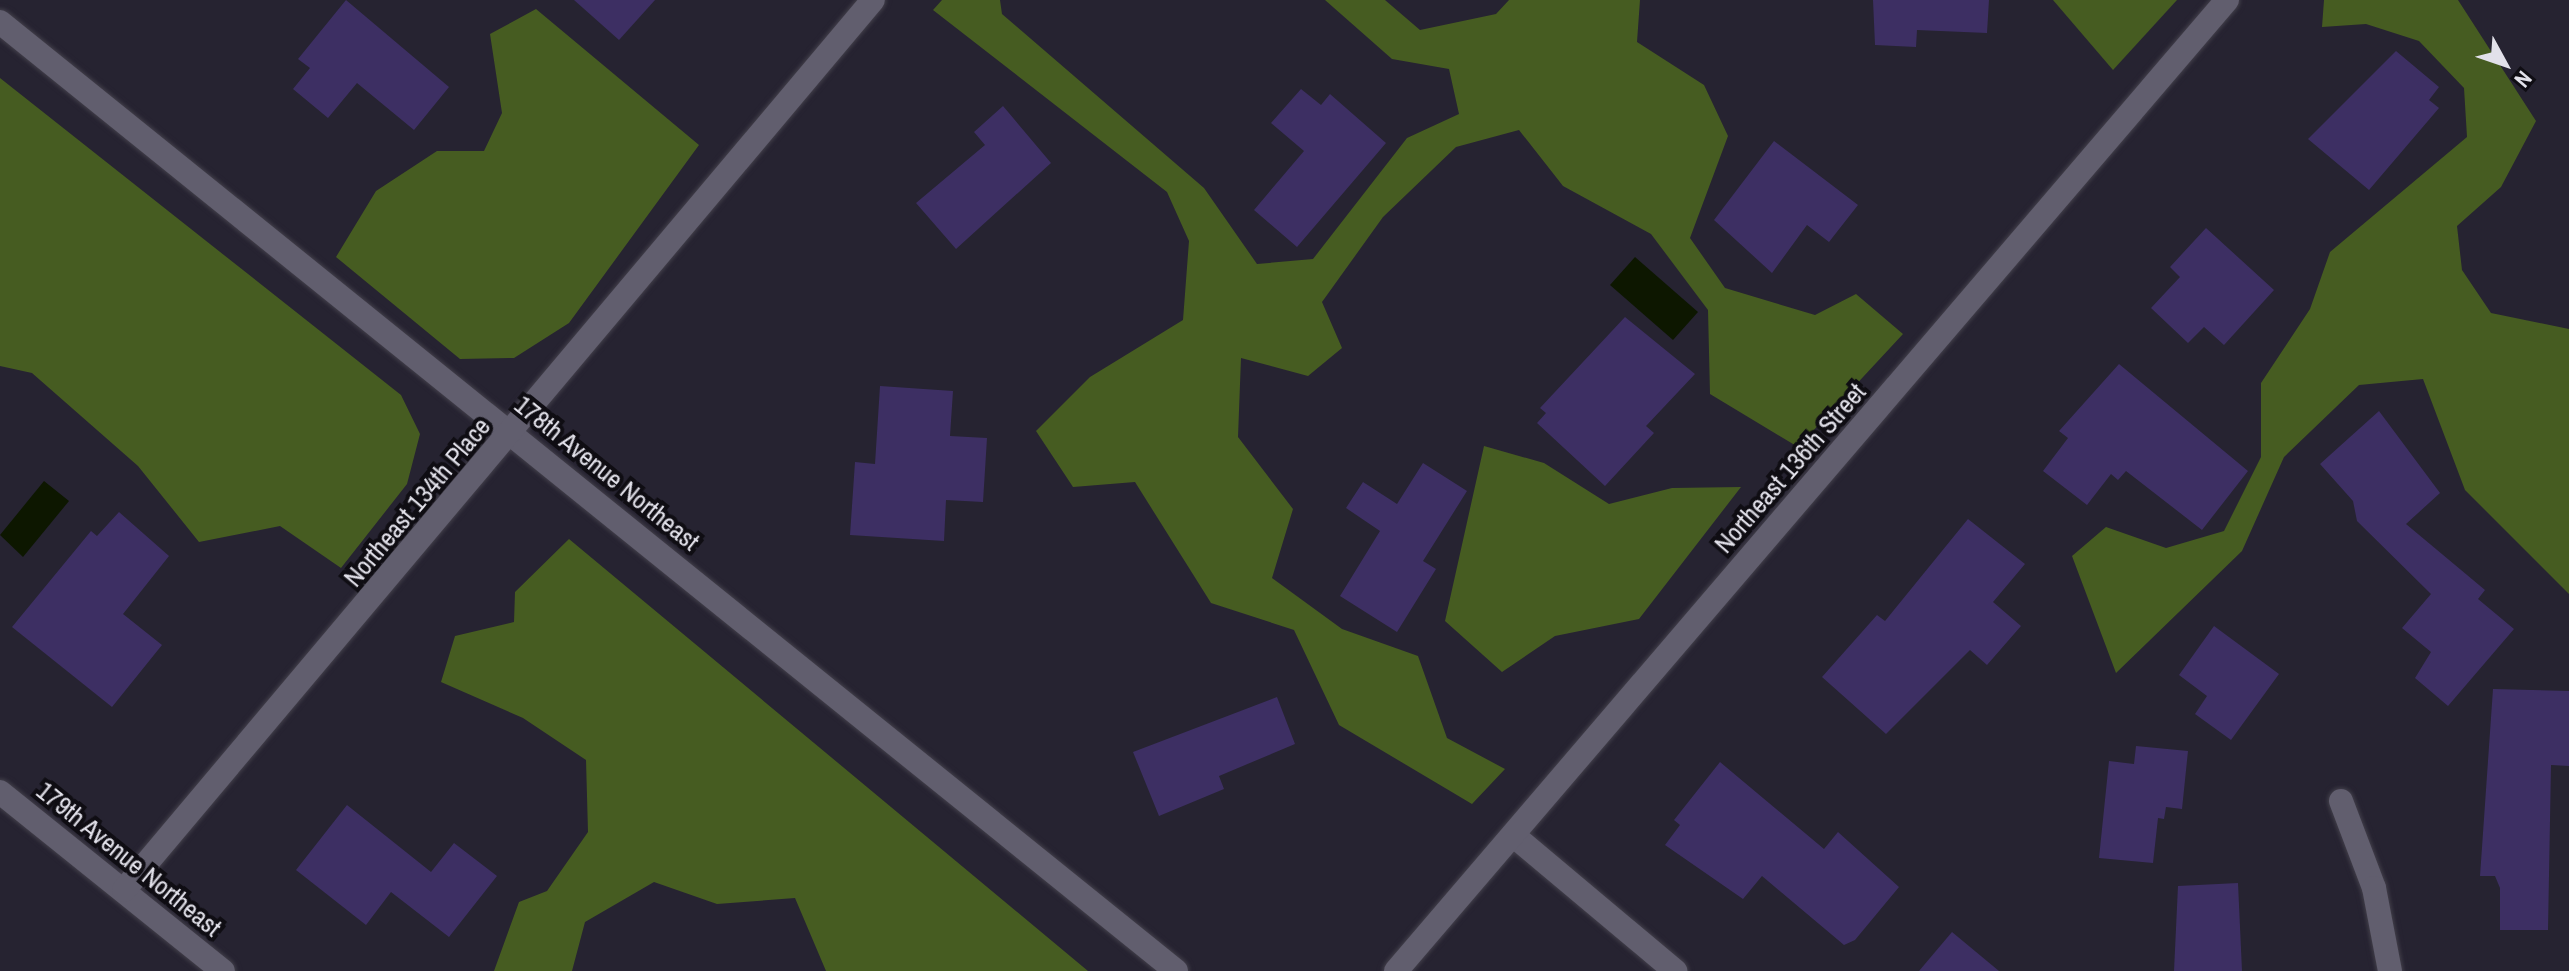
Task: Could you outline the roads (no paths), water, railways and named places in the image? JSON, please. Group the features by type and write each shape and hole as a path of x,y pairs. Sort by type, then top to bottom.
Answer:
{"street":[{"name":"Northeast 134th Place","path":"124,890 512,433 873,0"},
{"name":"Northeast 136th Street","path":"1396,971 2227,0"},
{"name":"178th Avenue Northeast","path":"0,22 1176,971"},
{"name":"179th Avenue Northeast","path":"0,792 223,971"},
{"path":"2341,801 2374,888 2390,971"},
{"path":"1513,835 1675,971"}]}
